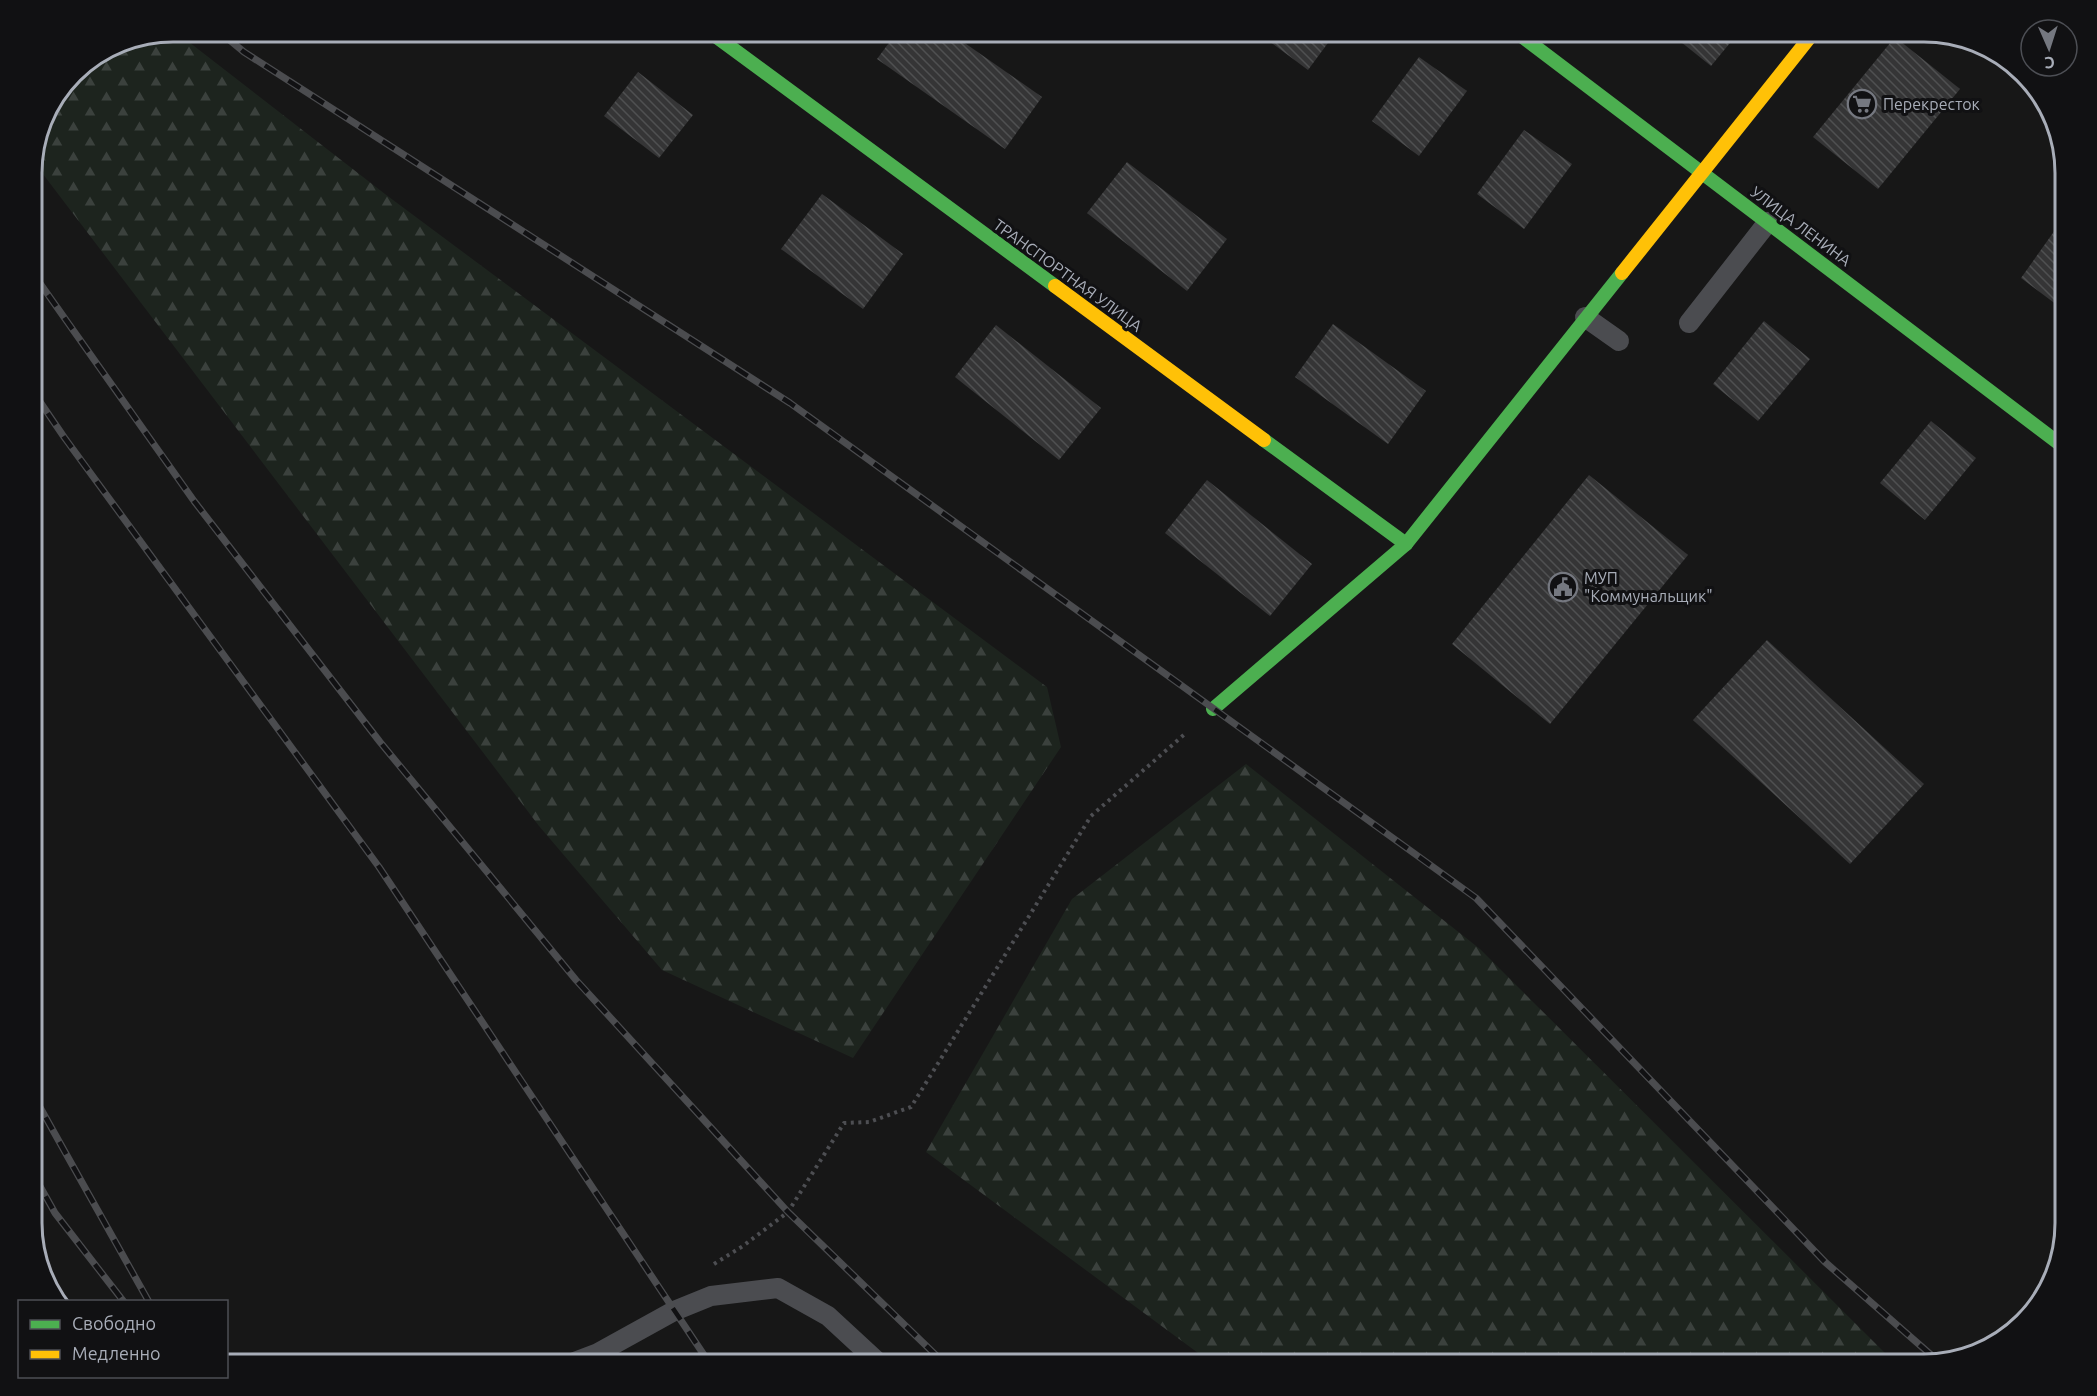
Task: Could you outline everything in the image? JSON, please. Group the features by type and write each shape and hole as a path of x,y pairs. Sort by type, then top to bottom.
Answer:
{"street":[{"name":"ТРАНСПОРТНАЯ УЛИЦА","path":"724,42 1406,544"},
{"name":"УЛИЦА ЛЕНИНА","path":"1529,42 2055,440"},
{"path":"1213,709 1406,544 1806,42"}],"lane":[{"path":"1689,322 1768,222"},
{"path":"1586,317 1619,341"},
{"path":"596,1354 674,1311 711,1296 778,1288 828,1316 868,1354"}],"path":[{"path":"706,1269 743,1246 788,1212 844,1123 869,1122 911,1107 1091,816 1213,709"}],"green space":[{"path":"165,42 189,42 385,194 1047,687 1061,747 853,1058 662,970 539,826 42,173 46,139 56,115 80,80 100,64 131,49"},
{"path":"1246,764 1480,949 1886,1354 1199,1354 926,1152 1072,899"}],"building":[{"path":"890,42 963,42 1042,97 1005,149 877,59"},
{"path":"1270,42 1329,42 1308,70"},
{"path":"1681,42 1731,42 1711,66"},
{"path":"1891,42 1901,42 1960,89 1878,189 1813,137"},
{"path":"1419,57 1467,91 1419,156 1372,121"},
{"path":"638,72 693,115 659,158 604,116"},
{"path":"1524,130 1572,164 1524,229 1477,194"},
{"path":"1127,162 1227,239 1187,291 1087,213"},
{"path":"822,194 903,254 863,309 781,249"},
{"path":"2055,230 2055,304 2021,278"},
{"path":"1764,321 1810,359 1758,421 1713,384"},
{"path":"1333,324 1426,391 1388,444 1295,377"},
{"path":"996,325 1101,408 1059,460 955,377"},
{"path":"1931,421 1976,458 1925,520 1880,483"},
{"path":"1589,475 1688,555 1550,724 1452,644"},
{"path":"1207,480 1312,564 1270,616 1165,533"},
{"path":"1767,640 1924,784 1850,864 1693,720"}],"railway":[{"path":"232,42 244,52 790,403 1476,898 1825,1262 1930,1354"},
{"path":"42,286 194,501 380,742 576,980 788,1212 935,1354"},
{"path":"42,405 379,867 703,1354"},
{"path":"42,1111 148,1300"},
{"path":"42,1190 55,1213 122,1300"}],"traffic: fast":[{"path":"724,42 1055,286"},
{"path":"1529,42 2055,440"},
{"path":"1213,709 1406,544 1622,273"},
{"path":"1264,440 1406,544"}],"traffic: slow":[{"path":"1622,273 1806,42"},
{"path":"1055,286 1264,440"}],"place":[{"name":"Перекресток","path":"1862,104"},
{"name":"МУП \"Коммунальщик\"","path":"1563,587"}]}
